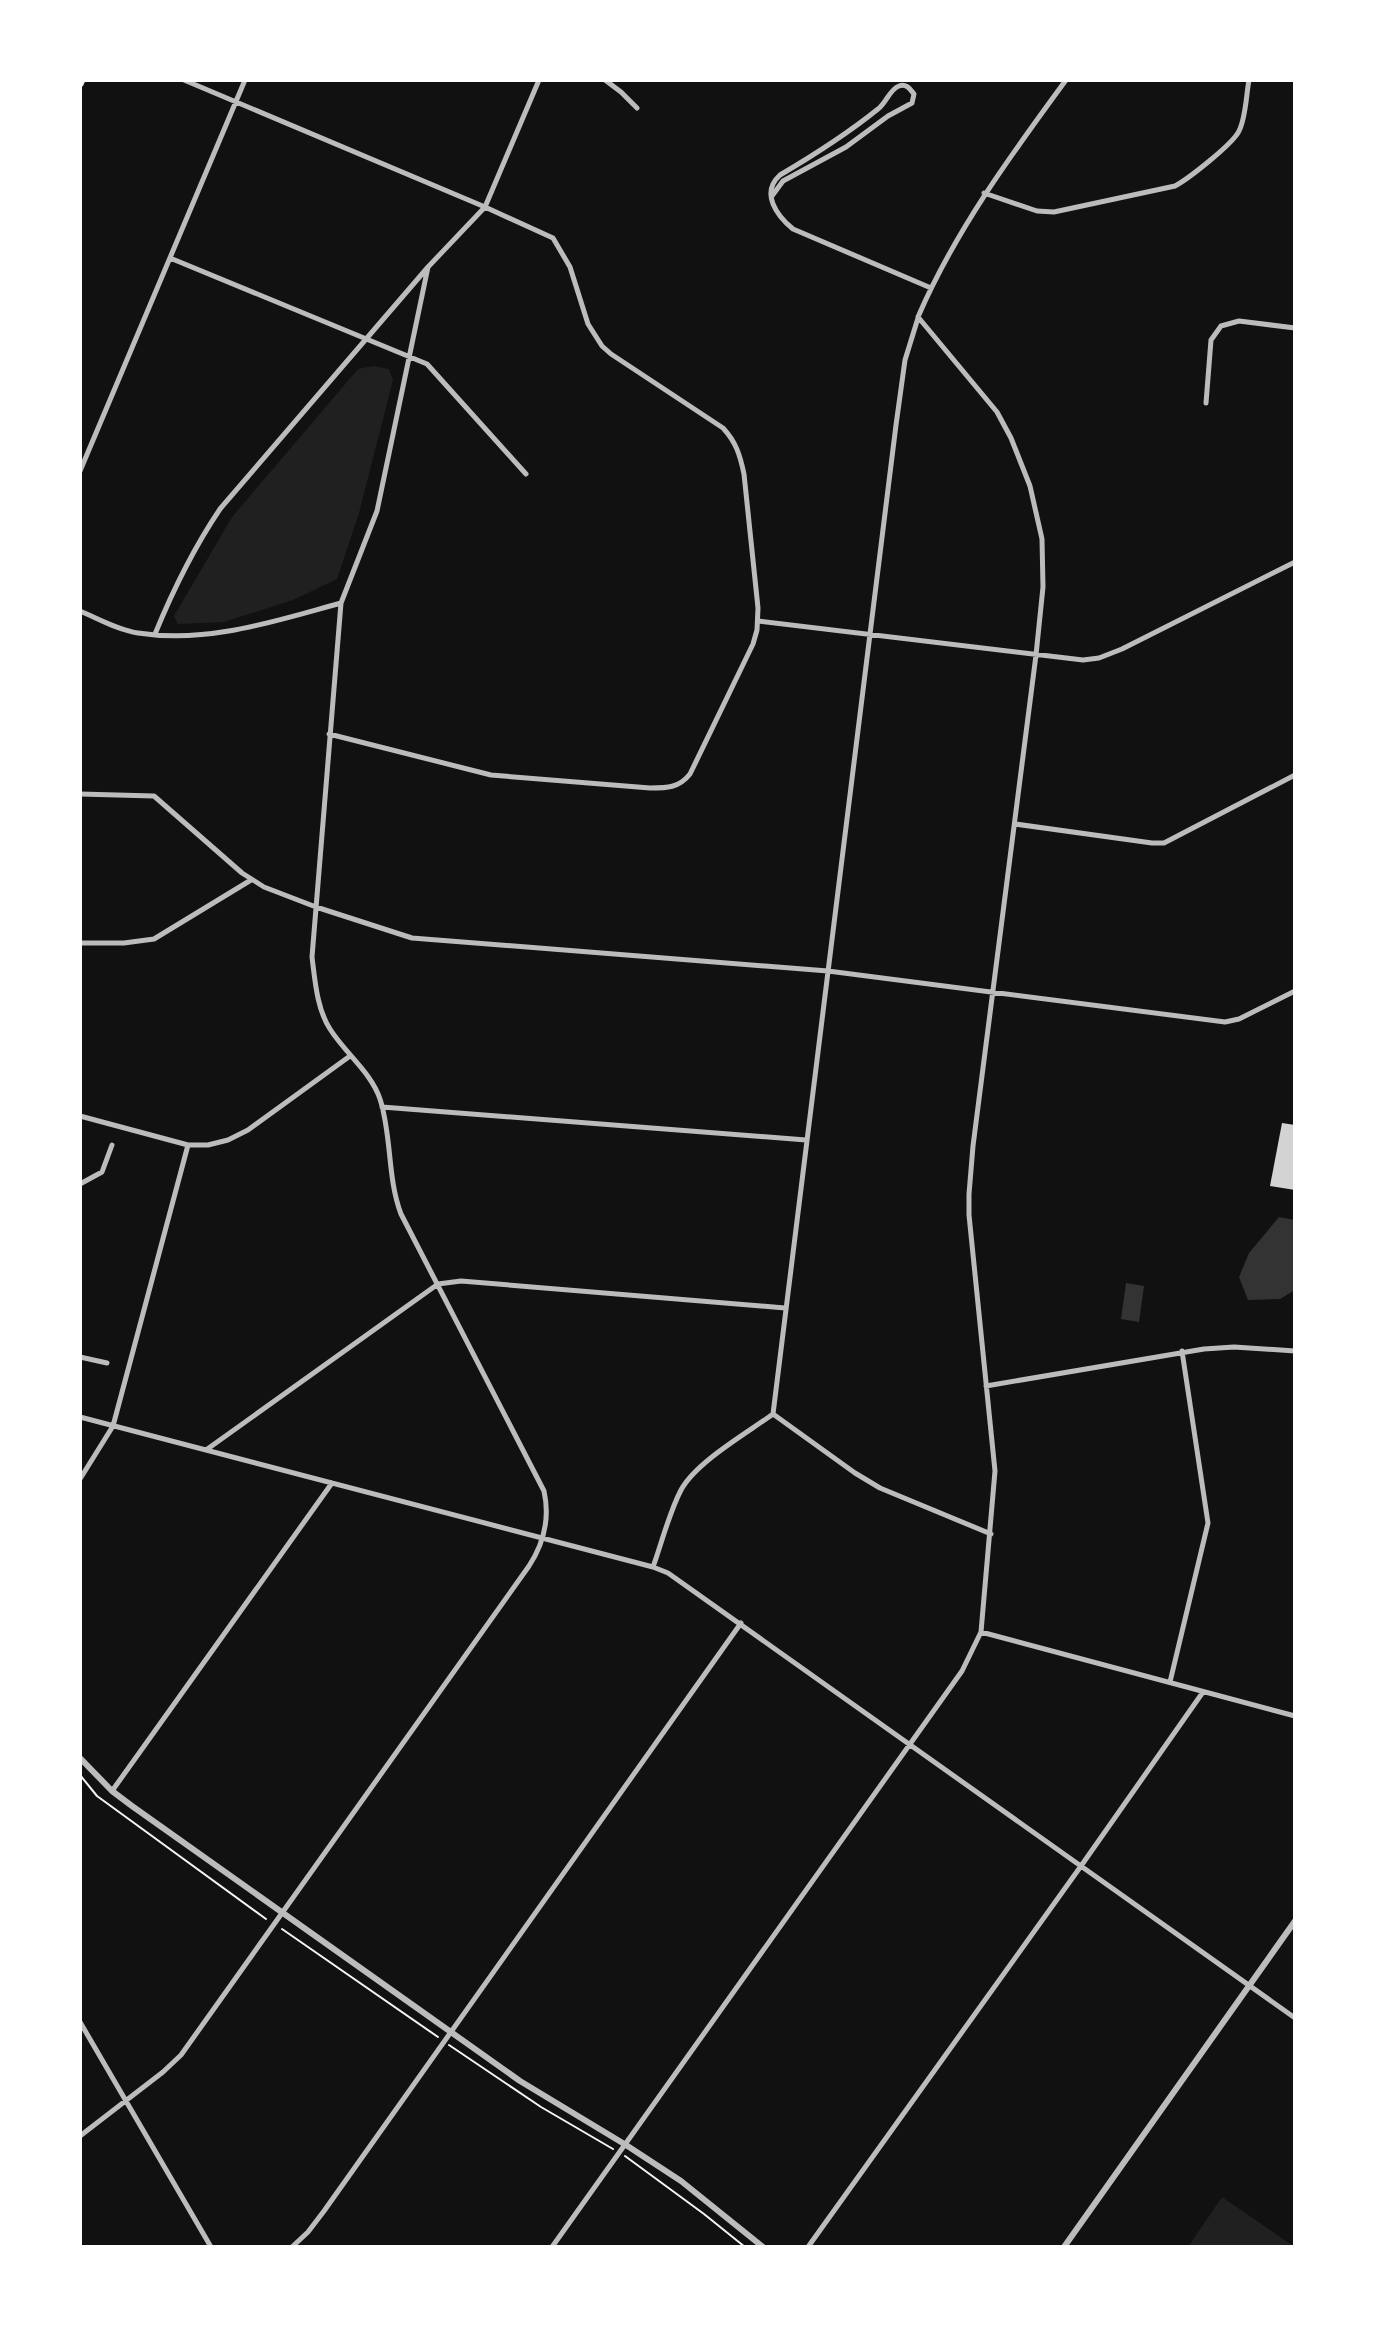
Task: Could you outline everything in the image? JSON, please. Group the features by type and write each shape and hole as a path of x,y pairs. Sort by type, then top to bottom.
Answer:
{"street":[{"path":"184,80 553,238 570,267 588,324 602,346 723,428 736,444 744,474 758,621 749,653 686,780 674,787 650,788 491,775 329,734"},
{"path":"80,471 245,80"},
{"path":"155,634 177,582 220,509 428,267 485,207 539,80"},
{"path":"605,80 637,108"},
{"path":"653,1567 676,1502 687,1481 773,1414 903,372 918,317 984,193 1066,80"},
{"path":"984,193 1037,211 1054,212 1175,186 1192,175 1239,131 1249,80"},
{"path":"772,196 783,181 846,147 888,116 912,103 912,91 903,85 896,88 882,106 840,138 780,175 771,188 773,207 793,229 931,288"},
{"path":"170,258 431,368 526,474"},
{"path":"80,2136 181,2055 529,1566 544,1539 547,1504 542,1484 398,1206 382,1107 373,1085 331,1030 321,1008 312,957 341,603 377,511 428,267"},
{"path":"552,2247 962,1671 981,1632 995,1471 969,1194 1036,655 1043,567 1037,511 1011,438 997,412 918,317"},
{"path":"1206,403 1211,340 1221,326 1239,321 1295,328"},
{"path":"758,621 1083,660 1108,655 1294,562 1295,555"},
{"path":"80,611 129,631 155,634 225,633 341,603"},
{"path":"1015,824 1164,843 1295,775"},
{"path":"80,794 154,796 251,880 264,887 399,935 429,940 828,971 1225,1022 1239,1019 1295,991"},
{"path":"80,943 133,943 154,939 251,880"},
{"path":"80,1116 188,1145 208,1145 248,1130 350,1056"},
{"path":"382,1107 806,1140"},
{"path":"80,1184 102,1172 112,1145"},
{"path":"80,1479 113,1426 188,1145"},
{"path":"206,1450 438,1284 461,1281 785,1308"},
{"path":"986,1386 1182,1351 1234,1347 1295,1351"},
{"path":"1170,1682 1208,1523 1182,1351"},
{"path":"80,1357 107,1363"},
{"path":"773,1414 880,1488 991,1534"},
{"path":"80,1417 668,1573 1295,2018"},
{"path":"112,1791 332,1483"},
{"path":"292,2247 308,2232 452,2033 741,1623"},
{"path":"981,1632 1295,1716"},
{"path":"808,2247 1203,1692"},
{"path":"80,1758 112,1791 282,1913 520,2081 681,2181 763,2247"},
{"path":"1064,2247 1295,1921"},
{"path":"80,2022 211,2247"}],"path":[{"path":"80,1775 97,1796 274,1924 541,2107 620,2153 745,2247"}],"shaded area":[{"path":"373,366 389,369 393,380 359,513 337,579 293,600 224,622 178,624 174,616 232,517 358,369"},
{"path":"1279,1217 1295,1220 1295,1290 1280,1299 1248,1300 1239,1277 1249,1253"},
{"path":"1126,1283 1144,1286 1139,1322 1121,1319"},
{"path":"1222,2197 1295,2247 1188,2247"}],"building":[{"path":"1282,1123 1295,1125 1295,1190 1270,1186"}]}
